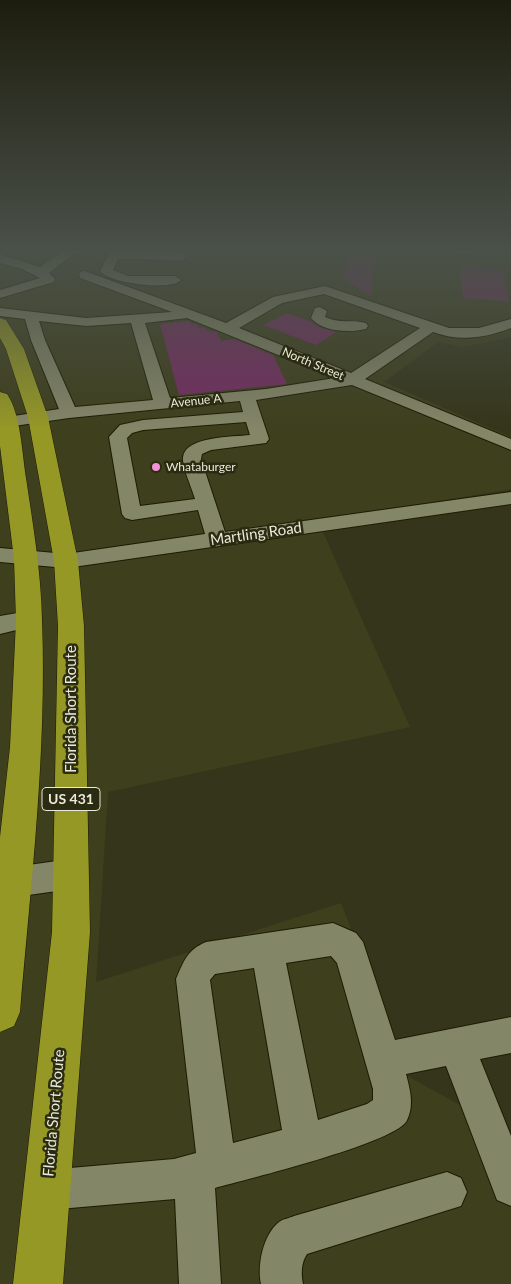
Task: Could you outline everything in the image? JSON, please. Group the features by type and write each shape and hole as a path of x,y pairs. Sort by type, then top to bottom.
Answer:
{"highway":[{"name":"Florida Short Route","path":"0,323 53,415 71,626 71,932 38,1284"},
{"name":"US 431","path":"0,1012 7,883 26,747 29,619 13,557 2,404"}],"street":[{"name":"North Street","path":"175,310 227,329 511,445"},
{"path":"227,329 261,310"},
{"path":"389,310 446,332 468,335 482,333 511,323"},
{"path":"320,311 318,318 323,321 338,326 361,326"},
{"path":"0,312 86,322 189,316"},
{"path":"31,316 38,340 53,415"},
{"path":"137,319 163,404"},
{"path":"352,380 432,327"},
{"name":"Avenue A","path":"2,404 53,415 247,396 352,380"},
{"path":"218,540 192,459 194,451 208,446 260,439 247,396"},
{"path":"206,503 132,514 118,438 126,429 143,425 253,416"},
{"name":"Martling Road","path":"13,557 66,561 511,498"},
{"path":"0,625 29,619"},
{"path":"7,883 71,874"},
{"path":"47,1190 174,1179 206,1170 304,1144 378,1120 392,1109 392,1088 351,954 344,944 333,940 206,960 197,970 193,979 206,1170 200,1284"},
{"path":"267,950 304,1144"},
{"path":"383,1060 511,1035"},
{"path":"457,1046 511,1186"},
{"path":"282,1284 280,1274 284,1250 294,1237 447,1192"}],"shaded area":[{"path":"0,310 511,310 511,337 463,347 438,342 384,382 511,437 511,489 318,521 410,727 108,792 96,982 341,903 407,1076 511,1133 511,1284 0,1284"}],"building":[{"path":"287,313 312,322 321,328 336,332 316,345 263,325"},
{"path":"190,321 191,324 197,324 198,328 204,327 208,331 217,332 221,341 234,339 273,355 287,384 179,395 160,324"}],"place":[{"name":"Whataburger","path":"156,467"}]}
